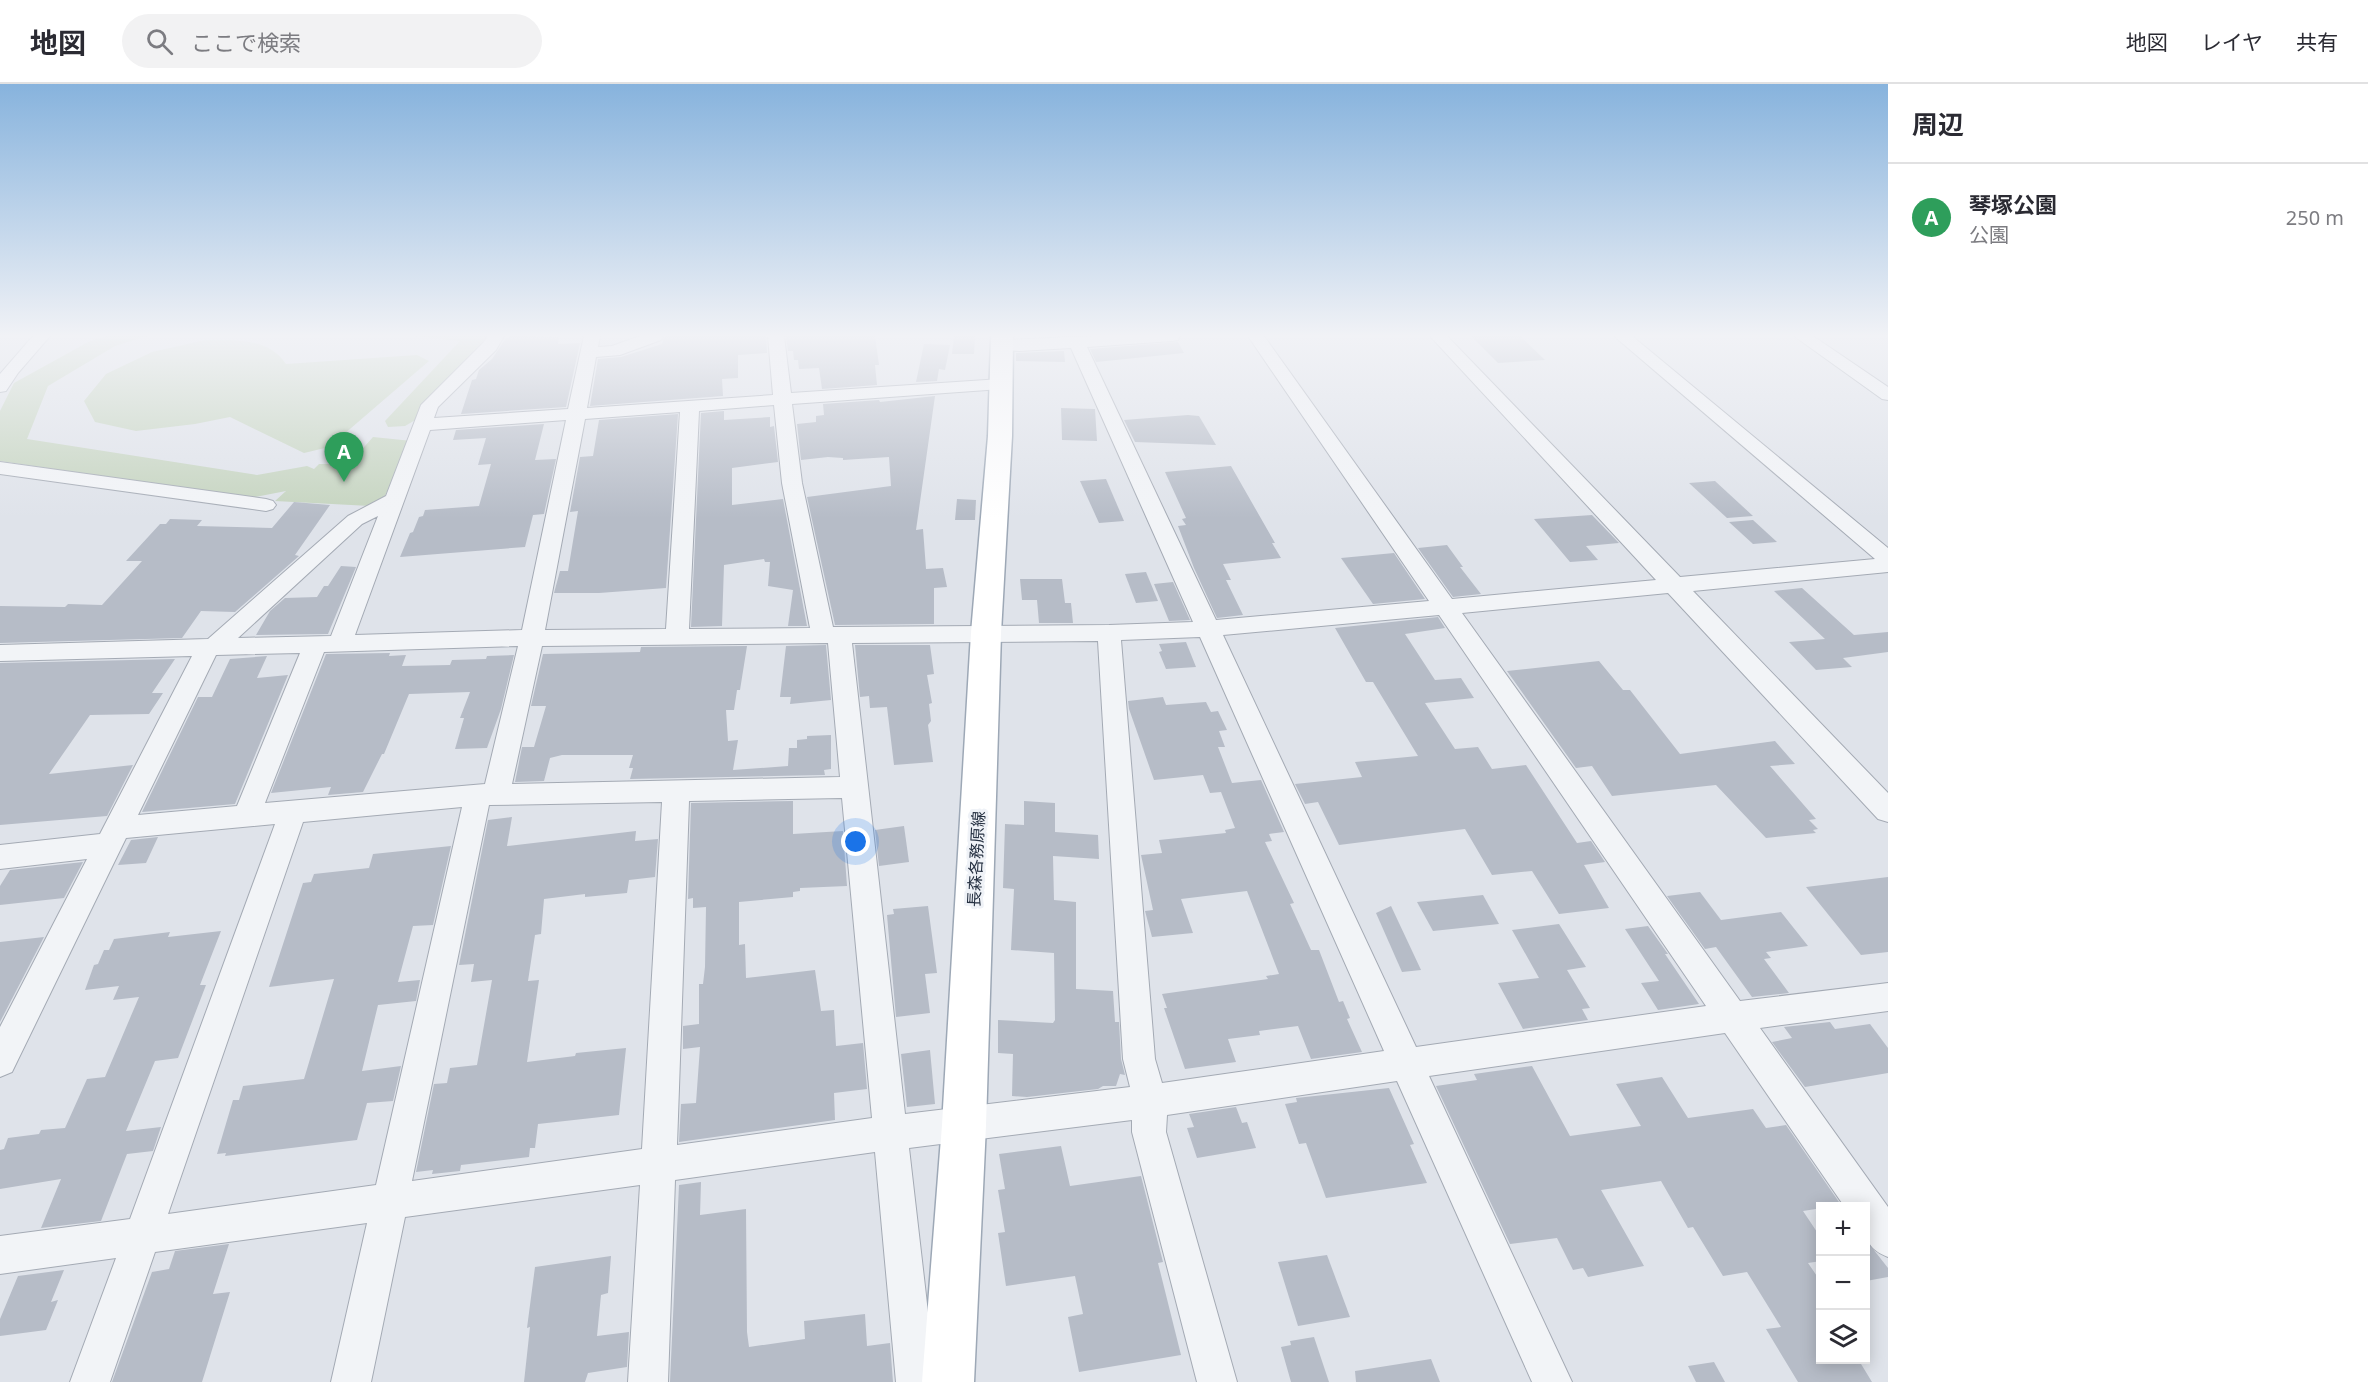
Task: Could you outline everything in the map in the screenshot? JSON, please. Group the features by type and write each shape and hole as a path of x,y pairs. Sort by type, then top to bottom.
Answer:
{"main road":[{"name":"長森各務原線","path":"948,1382 964,1125 986,633 1001,397"}],"street":[{"path":"246,817 393,500 430,405 439,397"},
{"path":"351,1382 487,794 532,638 580,397"},
{"path":"782,397 792,483 831,634 855,787 916,1382"},
{"path":"421,425 829,397"},
{"path":"1102,397 1552,1382"},
{"path":"1298,397 1862,1202"},
{"path":"1496,397 1888,811"},
{"path":"1694,397 1888,559"},
{"path":"678,636 690,406"},
{"path":"0,468 266,505"},
{"path":"0,1061 111,837 211,647 355,520 393,500"},
{"path":"0,653 532,638 1109,633 1208,629 1888,565"},
{"path":"1109,633 1139,1059 1150,1101 1149,1132 1217,1382"},
{"path":"0,857 111,837 246,817 487,794 855,787"},
{"path":"648,1382 676,791"},
{"path":"90,1382 293,812"},
{"path":"0,1256 890,1133 1406,1066 1732,1017 1888,998"},
{"path":"1870,1214 1888,1239"}],"green space":[{"path":"7,397 44,397 27,439 257,475 307,466 314,469 319,464 349,464 373,437 412,441 383,500 370,506 275,501 286,491 250,498 0,461 0,411"},
{"path":"88,397 388,397 329,447 304,453 230,417 136,431 95,422 84,401"},
{"path":"408,397 438,397 417,419 405,426 388,427 385,421"}],"building":[{"path":"467,397 568,397 566,407 461,414"},
{"path":"592,397 715,397 590,406"},
{"path":"935,397 916,530 923,529 926,569 943,568 947,587 934,588 934,624 835,625 807,497 891,486 889,457 843,460 843,458 828,457 801,460 797,424 816,422 816,416 824,415 823,404 879,400 880,402"},
{"path":"1061,408 1095,409 1097,441 1062,440"},
{"path":"724,411 724,420 770,417 770,427 774,426 778,462 732,468 732,505 783,499 807,626 788,626 793,590 768,586 770,562 765,562 764,559 724,565 722,626 691,627 701,413"},
{"path":"678,414 666,588 599,593 554,593 560,571 568,571 578,511 570,512 580,457 593,456 599,420"},
{"path":"1199,416 1216,445 1135,442 1124,420"},
{"path":"544,424 535,460 556,459 544,514 533,515 525,547 400,557 410,533 413,532 419,517 423,516 425,510 479,506 491,464 478,465 486,438 453,440 456,430"},
{"path":"1231,466 1275,543 1272,543 1281,558 1223,564 1231,580 1226,580 1243,615 1217,618 1178,526 1186,525 1182,519 1186,518 1165,472"},
{"path":"1106,479 1124,521 1099,523 1080,481"},
{"path":"1715,481 1753,516 1727,518 1689,483"},
{"path":"957,499 976,500 975,520 955,520"},
{"path":"294,502 330,505 295,555 299,556 235,612 201,611 182,638 0,643 0,606 102,605 142,561 126,561 160,524 166,524 170,519 202,520 197,526 272,528"},
{"path":"1592,515 1619,543 1586,546 1598,560 1570,562 1534,519"},
{"path":"1753,520 1777,542 1753,544 1729,522"},
{"path":"1447,545 1463,567 1460,567 1481,594 1453,597 1418,548"},
{"path":"1394,553 1425,599 1373,604 1341,558"},
{"path":"341,566 356,567 328,634 256,635 270,611 285,598 317,597 324,586 328,586"},
{"path":"1146,572 1158,601 1136,603 1125,574"},
{"path":"1020,579 1062,579 1065,603 1071,603 1073,623 1039,623 1037,600 1022,600"},
{"path":"1173,582 1190,620 1169,621 1154,584"},
{"path":"1802,588 1854,635 1888,632 1888,652 1843,658 1852,667 1816,670 1789,642 1825,639 1774,591"},
{"path":"1438,617 1445,628 1405,634 1435,680 1461,678 1474,698 1425,703 1455,749 1478,747 1492,769 1526,765 1577,843 1591,841 1605,862 1584,865 1609,908 1559,914 1532,871 1492,875 1465,829 1339,845 1318,802 1305,804 1295,784 1362,777 1355,762 1418,756 1373,682 1366,682 1335,628"},
{"path":"1186,642 1196,667 1166,669 1159,652 1162,651 1159,644"},
{"path":"826,645 831,700 790,704 791,697 780,697 786,646"},
{"path":"855,645 930,645 934,674 927,675 932,703 929,704 931,721 928,725 933,762 894,765 887,707 870,708 869,696 860,697"},
{"path":"747,646 740,690 737,690 734,710 726,710 728,741 738,740 733,770 788,766 789,748 797,748 797,740 807,739 807,736 831,735 831,769 824,770 825,775 630,779 633,768 629,768 633,755 562,755 550,758 544,781 515,782 522,747 534,747 546,706 531,706 543,654 640,652 641,647"},
{"path":"390,653 389,656 406,655 402,666 450,665 452,660 514,655 501,709 487,748 455,749 464,718 460,718 470,692 409,694 384,754 363,792 328,795 331,787 271,793 326,654"},
{"path":"267,656 257,678 288,675 235,804 142,812 198,697 212,697 230,659"},
{"path":"175,659 152,693 163,693 149,714 90,715 49,774 133,765 107,816 0,825 0,663"},
{"path":"1599,661 1623,690 1630,690 1680,754 1775,741 1795,764 1770,766 1816,819 1809,820 1818,829 1813,830 1816,833 1766,838 1716,785 1612,796 1592,766 1576,768 1507,671"},
{"path":"1163,697 1166,705 1206,702 1211,712 1218,711 1227,730 1219,731 1225,747 1218,747 1232,783 1261,780 1284,832 1269,834 1272,841 1265,842 1294,903 1290,904 1311,950 1319,950 1339,1002 1343,1001 1350,1018 1347,1019 1362,1052 1311,1059 1298,1026 1259,1031 1260,1035 1228,1039 1236,1062 1185,1069 1164,1008 1167,1008 1162,994 1268,979 1266,976 1279,974 1247,891 1181,899 1193,933 1152,937 1145,911 1153,910 1141,855 1162,853 1159,840 1226,833 1225,830 1235,828 1221,792 1210,793 1203,775 1154,780 1128,701"},
{"path":"793,801 793,834 843,831 847,886 800,888 800,891 793,892 793,897 739,902 739,945 745,944 746,978 815,970 821,1011 834,1010 836,1046 863,1043 867,1089 834,1093 835,1120 679,1142 681,1104 696,1103 700,1047 683,1049 683,1026 699,1024 699,984 703,984 705,967 706,907 693,908 693,898 688,899 691,803"},
{"path":"1024,801 1055,803 1055,832 1098,835 1099,859 1053,856 1054,900 1076,902 1076,989 1113,991 1115,1022 1119,1022 1121,1059 1125,1075 1120,1074 1116,1086 1027,1097 1012,1096 1013,1054 998,1053 998,1020 1053,1023 1055,1020 1054,953 1011,950 1014,889 1003,888 1005,824 1024,825"},
{"path":"512,817 507,846 636,831 635,841 658,839 655,877 629,880 627,893 585,897 585,894 544,899 541,934 535,935 528,981 539,980 527,1062 575,1056 576,1053 626,1048 619,1115 538,1124 535,1148 530,1148 529,1157 461,1165 460,1171 432,1174 433,1170 416,1172 434,1084 447,1083 450,1068 477,1065 492,980 471,982 474,964 459,965 488,820"},
{"path":"904,826 909,862 879,866 875,830"},
{"path":"158,837 146,863 118,865 131,840"},
{"path":"451,846 433,925 413,926 398,982 420,980 416,1001 378,1005 362,1071 401,1066 393,1101 367,1103 357,1140 225,1156 226,1153 217,1154 233,1100 239,1100 243,1086 304,1079 334,979 269,987 303,883 311,882 314,874 369,868 373,854"},
{"path":"83,862 64,898 0,905 0,886 10,870"},
{"path":"1888,877 1888,952 1861,955 1806,887"},
{"path":"1700,892 1721,920 1781,912 1808,946 1766,952 1771,958 1764,959 1789,993 1752,997 1716,947 1705,949 1667,896"},
{"path":"1483,895 1499,924 1433,931 1417,902"},
{"path":"928,906 937,973 925,974 930,1013 896,1017 887,915 894,914 893,909"},
{"path":"1391,906 1421,970 1402,972 1376,913"},
{"path":"1559,924 1586,967 1567,970 1590,1008 1582,1009 1588,1020 1523,1029 1498,983 1539,978 1512,930"},
{"path":"1648,926 1699,1004 1658,1010 1641,983 1659,981 1625,929"},
{"path":"221,931 200,985 206,985 178,1058 155,1061 126,1131 161,1127 153,1151 127,1154 101,1221 41,1228 61,1179 0,1189 0,1150 4,1149 8,1138 39,1134 41,1130 65,1128 87,1079 105,1077 139,997 113,1000 119,986 85,990 94,965 98,964 104,950 109,950 114,939 170,932 168,937"},
{"path":"44,937 0,1022 0,942"},
{"path":"1830,1022 1835,1029 1870,1024 1888,1048 1888,1073 1805,1087 1772,1042 1792,1038 1784,1027"},
{"path":"930,1050 935,1104 907,1107 901,1054"},
{"path":"1532,1066 1570,1136 1641,1126 1616,1084 1662,1077 1688,1118 1753,1109 1766,1128 1786,1125 1839,1202 1816,1202 1816,1209 1803,1211 1816,1230 1816,1262 1808,1263 1816,1275 1816,1364 1861,1364 1872,1382 1798,1382 1766,1329 1781,1327 1747,1272 1723,1276 1693,1227 1688,1228 1661,1181 1601,1190 1644,1266 1588,1277 1583,1268 1573,1270 1557,1238 1510,1244 1436,1086 1477,1080 1474,1074"},
{"path":"1389,1088 1414,1144 1410,1145 1427,1183 1326,1198 1306,1143 1299,1144 1285,1104 1297,1102 1296,1098"},
{"path":"1236,1107 1242,1123 1247,1122 1256,1148 1197,1158 1187,1128 1194,1127 1189,1114"},
{"path":"1061,1146 1070,1186 1141,1176 1163,1262 1158,1263 1181,1355 1079,1372 1068,1317 1083,1314 1075,1276 1006,1286 998,1233 1005,1232 998,1190 1005,1189 999,1154"},
{"path":"701,1182 700,1215 746,1209 749,1347 805,1339 804,1321 865,1314 867,1346 890,1343 893,1382 670,1382 679,1185"},
{"path":"229,1244 213,1294 230,1292 202,1382 112,1382 152,1272 169,1269 175,1251"},
{"path":"1870,1245 1888,1268 1888,1277 1870,1280"},
{"path":"1327,1255 1350,1317 1298,1326 1278,1262"},
{"path":"611,1256 608,1293 601,1295 597,1336 629,1332 627,1367 588,1373 585,1382 524,1382 530,1327 527,1328 535,1267"},
{"path":"64,1270 51,1302 58,1300 46,1330 0,1336 0,1319 18,1276"},
{"path":"1314,1337 1329,1382 1291,1382 1281,1347 1291,1345 1290,1341"},
{"path":"1431,1359 1440,1382 1356,1382 1355,1371"},
{"path":"1714,1362 1725,1382 1696,1382 1688,1366"}],"place":[{"name":"琴塚公園","path":"344,482"}]}
